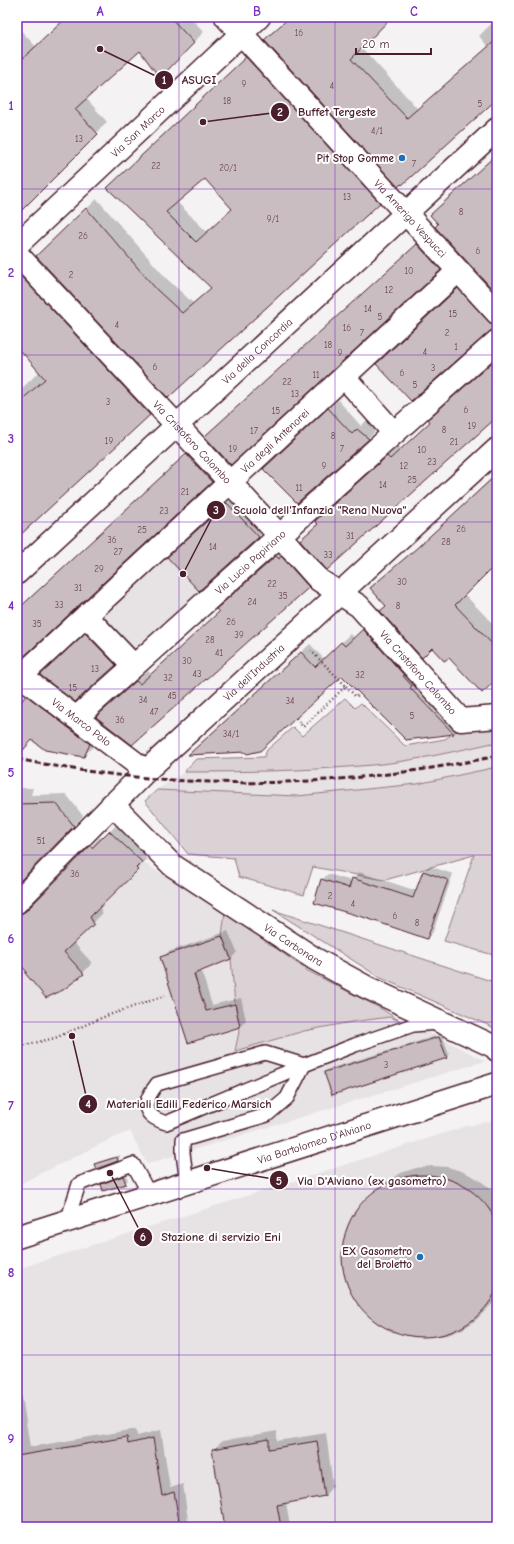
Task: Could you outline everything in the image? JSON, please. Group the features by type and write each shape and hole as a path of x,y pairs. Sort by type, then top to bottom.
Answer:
{"street":[{"name":"Via Amerigo Vespucci","path":"226,17 497,313"},
{"name":"Via San Marco","path":"17,245 259,17"},
{"name":"Via della Concordia","path":"17,573 497,130"},
{"name":"Via Cristoforo Colombo","path":"17,254 280,536 319,580 359,606 461,720 497,717"},
{"name":"Via degli Antenorei","path":"19,675 86,616 345,378 458,271"},
{"name":"Via Lucio Papiriano","path":"76,718 497,342"},
{"path":"345,378 394,433"},
{"name":"Via dell'Industria","path":"17,902 146,771 497,448"},
{"path":"86,616 134,666"},
{"name":"Via Marco Polo","path":"19,675 146,771"},
{"name":"Via Carbonara","path":"112,804 172,865 315,959 366,987 495,1046 497,1050"},
{"name":"Via Bartolomeo D'Alviano","path":"17,1237 497,1084"}],"lane":[{"path":"304,1065 265,1053 157,1084 148,1096 146,1104 149,1113 155,1119 166,1123 356,1044 413,1025 444,1023"},
{"path":"187,1183 183,1153 183,1140 267,1115 287,1098 304,1065"},
{"path":"67,1221 79,1184 133,1164 150,1195"}],"path":[{"path":"308,647 356,697 359,694"},
{"path":"296,718 303,726 346,686"},
{"path":"17,1047 55,1038 106,1016 166,995"}],"shaded area":[{"path":"222,498 264,543 138,659 96,612"},
{"path":"345,698 355,708 361,703 405,746 445,739 458,730 497,725 497,742 429,757 377,765 294,770 184,772 196,759 264,757 267,750 293,727 302,736"},
{"path":"497,742 497,767 417,784 297,796 157,790 184,772 249,772 361,766 446,754"},
{"path":"497,767 497,956 444,941 474,855 385,880 313,867 304,895 239,877 234,858 188,854 145,801 157,790 297,796 417,784"},
{"path":"109,831 142,862 225,912 222,936 231,959 235,1004 240,1027 235,1051 304,1031 351,1022 390,1017 413,1025 439,1037 485,1061 147,1164 130,1131 17,1185 17,923"},
{"path":"273,910 497,983 497,1029 381,978"},
{"path":"225,912 308,971 380,1008 402,1022 390,1017 351,1022 304,1031 235,1051 240,1027 235,1004 231,959 222,936"},
{"path":"497,1120 497,1527 17,1527 17,1269 467,1126"}],"building":[{"path":"67,17 170,17 194,43 160,78 140,51 75,109 98,134 17,215 17,64"},
{"path":"290,17 392,17 351,59 407,118 497,39 497,99 398,187 264,40"},
{"path":"246,57 380,203 168,398 36,256 86,208 157,290 182,313 211,288 107,188","holes":["205,179 232,209 196,242 166,212"]},
{"path":"497,154 497,294 435,227 438,224 430,215"},
{"path":"417,244 441,270 231,465 205,437 206,435"},
{"path":"18,273 150,415 17,538 17,404 45,379 22,352 17,352"},
{"path":"458,288 488,321 493,325 497,325 497,329 489,332 411,401 376,364"},
{"path":"497,358 497,417 327,570 300,540 318,524 315,521 387,456 390,459 430,422 428,419"},
{"path":"328,408 352,434 357,429 369,439 297,503 263,469"},
{"path":"186,454 212,482 19,661 17,659 17,610"},
{"path":"497,474 497,563 455,605 497,649 497,679 482,693 449,658 444,661 432,648 422,658 380,611 386,606 370,588 418,547"},
{"path":"227,503 259,537 199,591 167,557"},
{"path":"276,556 279,559 281,556 309,587 306,590 132,745 96,717 136,681 140,684 219,612 216,609"},
{"path":"363,629 404,675 403,676 412,686 410,688 454,734 406,740 342,676 260,751 247,754 245,752 188,755 301,652 315,667 341,642 345,646"},
{"path":"85,633 116,665 75,702 40,675"},
{"path":"26,695 90,744 84,757 45,750 32,740 17,757 17,708"},
{"path":"56,803 74,826 17,884 17,804"},
{"path":"109,831 142,862 136,868 138,870 90,917 94,924 64,952 84,974 63,990 46,998 17,961 17,914 21,914 26,911 90,846 92,848"},
{"path":"423,871 448,880 427,939 366,918 314,903 321,879 349,888 352,878 413,898"},
{"path":"222,936 231,959 194,974 206,1011 235,1004 240,1027 188,1043 160,957"},
{"path":"439,1037 447,1058 332,1095 324,1072"},
{"path":"117,1157 118,1161 96,1169 94,1164"},
{"name":"EX Gasometro del Broletto","path":"415,1175 431,1175 454,1181 474,1193 486,1205 501,1232 504,1256 501,1280 498,1287 486,1307 474,1319 447,1334 431,1337 415,1337 392,1331 372,1319 360,1307 345,1280 342,1264 342,1248 348,1225 360,1205 372,1193 399,1178"},
{"path":"123,1176 126,1184 103,1191 101,1184"},
{"path":"127,1437 128,1444 153,1438 162,1496 174,1492 180,1527 17,1527 17,1456"},
{"path":"269,1439 269,1449 317,1441 325,1496 277,1505 281,1527 225,1527 212,1449"}],"railway":[{"path":"17,759 78,770 138,777 198,782 257,783 317,781 376,775 436,767 497,756"}],"place":[{"name":"ASUGI","path":"100,49"},
{"name":"Buffet Tergeste","path":"203,122"},
{"name":"Pit Stop Gomme","path":"402,158"},
{"name":"Scuola dell'Infanzia \"Rena Nuova\"","path":"183,574"},
{"name":"Materiali Edili Federico Marsich","path":"72,1036"},
{"name":"Via D'Alviano (ex gasometro)","path":"207,1168"},
{"name":"Stazione di servizio Eni","path":"110,1173"},
{"name":"EX Gasometro del Broletto","path":"420,1257"}]}
